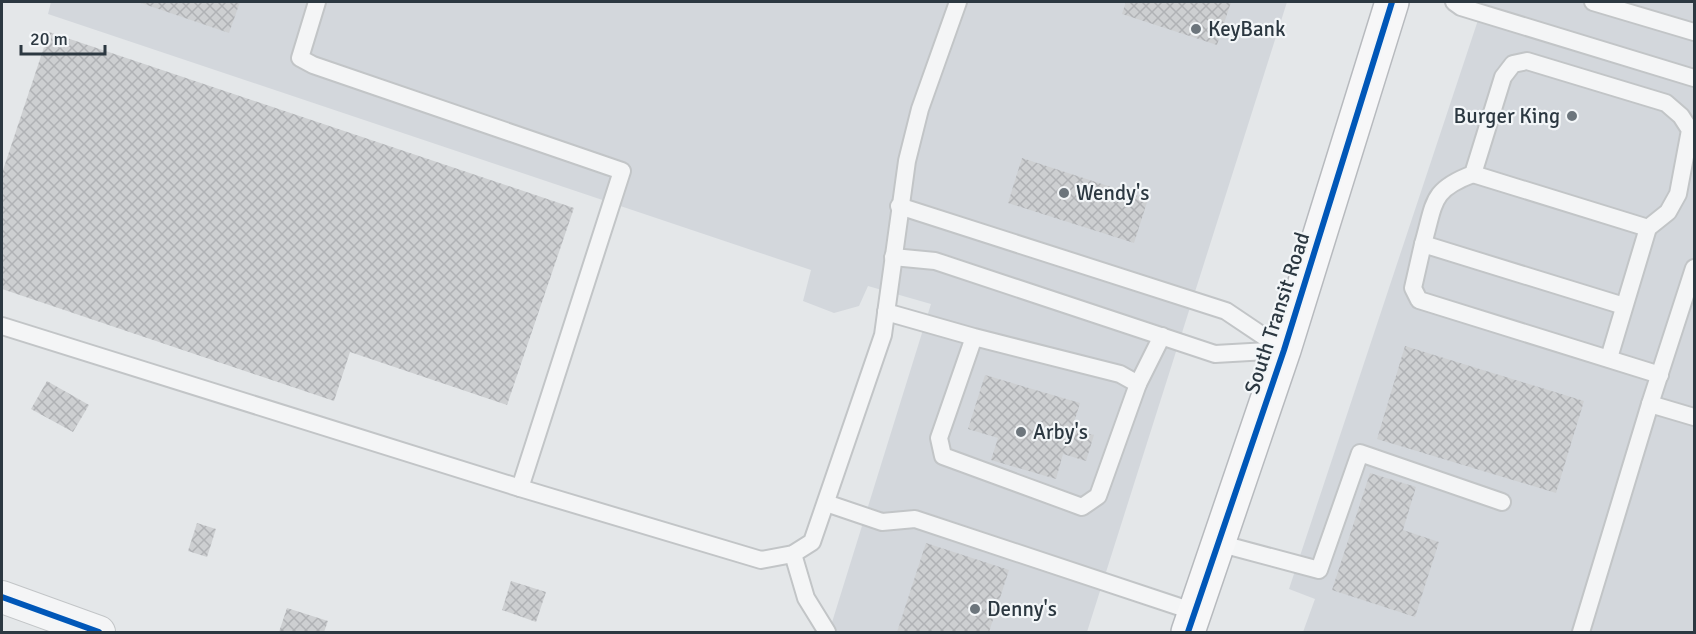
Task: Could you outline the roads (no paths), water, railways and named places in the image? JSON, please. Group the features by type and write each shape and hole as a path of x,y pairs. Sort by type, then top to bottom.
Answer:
{"highway":[{"name":"South Transit Road","path":"1191,622 1284,350 1392,2"}],"street":[{"path":"2,597 99,633"}],"lane":[{"path":"317,2 300,58 313,65 622,171 520,488"},
{"path":"2,326 520,488 761,560 793,554 812,542 883,335 907,161 920,109 958,2"},
{"path":"1454,2 1461,8 1695,78"},
{"path":"1593,2 1695,32"},
{"path":"1473,174 1503,76 1513,64 1527,60 1666,103 1681,116 1690,130 1678,194 1668,212 1648,228 1609,358"},
{"path":"1648,228 1473,174 1450,182 1437,196 1413,288 1419,300 1660,375"},
{"path":"899,206 1226,311 1284,350"},
{"path":"1423,244 1624,306"},
{"path":"893,257 935,261 1215,354 1284,350"},
{"path":"1584,632 1650,404 1695,268"},
{"path":"886,312 1120,374 1138,384"},
{"path":"974,337 939,438 943,456 1082,507 1098,496 1138,384 1162,336"},
{"path":"1650,404 1695,417"},
{"path":"1218,543 1319,570 1360,453 1502,502"},
{"path":"826,503 882,522 915,519 1191,622"},
{"path":"793,554 806,598 827,633"}],"place":[{"name":"KeyBank","path":"1196,29"},
{"name":"Burger King","path":"1572,116"},
{"name":"Wendy's","path":"1064,193"},
{"name":"Arby's","path":"1021,432"},
{"name":"Denny's","path":"975,609"}]}
